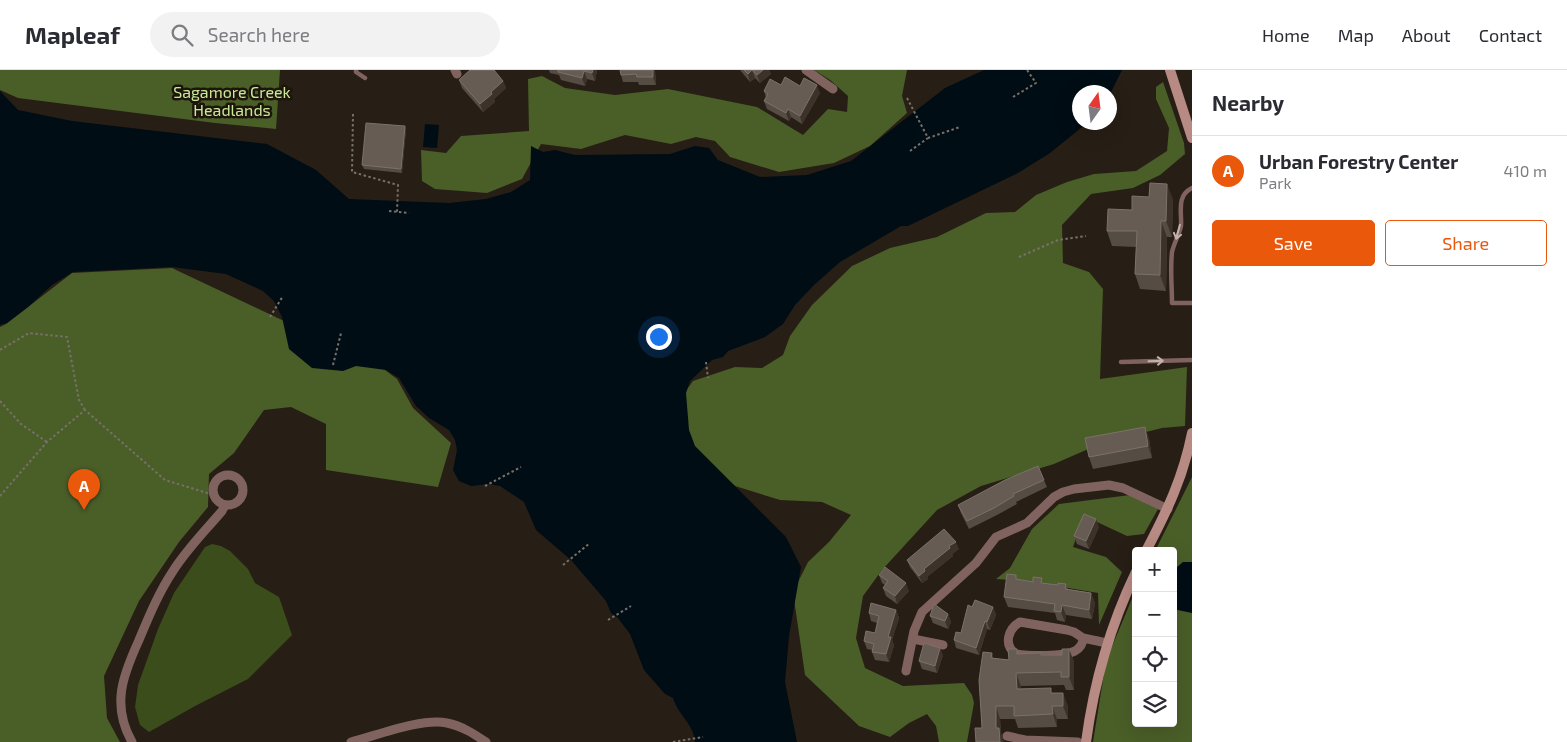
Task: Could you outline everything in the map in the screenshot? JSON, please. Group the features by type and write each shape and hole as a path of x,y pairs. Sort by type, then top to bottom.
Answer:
{"main road":[{"path":"1170,70 1192,138"},
{"path":"1148,547 1168,509 1185,467 1192,433"},
{"path":"1086,742 1096,683 1107,643 1122,601 1132,580"}],"street":[{"path":"806,70 833,89"},
{"path":"231,475 240,480 244,488 242,498 234,504 225,505 216,499 214,484 221,477 231,475"},
{"path":"906,671 912,639 922,612 976,563 996,537 1027,522 1044,505 1063,492 1109,485 1132,491 1168,509"},
{"path":"132,742 126,730 121,706 121,695 126,670 161,590 174,570 225,505"},
{"path":"1084,638 1083,643 1078,649 1069,654 1016,654 1008,643 1012,628 1020,622 1074,632 1084,638 1107,643"},
{"path":"912,639 943,645"},
{"path":"351,742 416,724 437,722 465,729 486,742"},
{"path":"1007,736 1024,740 1078,742"}],"lane":[{"path":"356,70 365,78"},
{"path":"1192,188 1185,192 1182,198 1181,227 1172,251 1172,303 1192,303"},
{"path":"1121,362 1192,360"}],"path":[{"path":"1013,97 1036,83 1027,70"},
{"path":"907,98 928,138"},
{"path":"353,114 352,172 398,185 397,212"},
{"path":"910,151 928,138 960,127"},
{"path":"389,212 408,213"},
{"path":"1019,257 1058,240 1086,236"},
{"path":"270,317 283,296"},
{"path":"0,350 28,333 67,337 79,400 85,410 165,480 214,495"},
{"path":"332,365 340,333"},
{"path":"706,362 708,378"},
{"path":"0,401 21,424 47,442"},
{"path":"0,496 47,442 85,410"},
{"path":"484,486 521,468"},
{"path":"563,565 590,543"},
{"path":"608,620 632,606"},
{"path":"673,742 703,737"}],"green space":[{"name":"Sagamore Creek Headlands","path":"0,70 280,70 276,129 18,98 0,90"},
{"path":"814,70 907,70 902,96 907,113 870,146 834,163 779,172 730,157 715,141 696,137 671,144 625,135 581,149 541,144 522,179 487,193 435,189 422,181 421,150 446,153 461,136 529,131 528,79 542,76 565,88 615,95 668,89 757,107 803,135 828,109 847,112 848,96 830,80"},
{"path":"1163,82 1184,143 1185,154 1160,175 1133,188 1091,194 1062,225 1063,263 1089,272 1103,289 1100,379 1187,367 1185,426 1162,428 1102,443 1054,464 981,486 937,510 882,570 863,596 856,638 865,668 903,686 964,683 972,695 974,703 967,742 939,742 936,726 927,714 909,723 890,737 859,726 805,675 793,592 808,562 829,542 851,515 822,502 780,500 735,486 695,456 680,399 693,381 735,367 762,368 783,355 790,336 812,305 852,266 890,248 937,237 986,213 1015,212 1036,195 1067,182 1094,174 1136,171 1167,151 1169,128 1156,99 1156,87"},
{"path":"172,268 381,367 397,379 413,408 451,443 438,487 326,470 326,424 291,407 264,410 234,453 209,474 208,507 179,542 139,601 104,676 107,718 120,742 0,742 0,327 72,273"},
{"path":"1192,477 1192,742 1093,742 1106,661 1132,599 1132,727 1177,727 1177,547 1157,547"},
{"path":"1130,495 1158,509 1144,534 1127,536 1084,516 1073,547 1106,557 1122,572 1099,625 1098,593 1027,581 996,579 1010,568 1032,529 1059,504"},
{"path":"212,544 230,551 248,569 255,583 279,597 292,635 248,679 149,732 140,725 135,707 138,685 158,629 174,593 205,547"}],"shaded area":[{"path":"984,70 1122,70 1114,85 1072,85 1072,130 1078,130 1050,153 1018,173 908,226 901,226 840,262 795,305 783,324 765,337 728,351 723,357 712,360 690,381 686,393 689,430 695,446 786,537 801,567 789,636 785,682 797,742 695,742 692,730 678,710 673,698 665,694 644,670 630,634 618,618 611,613 606,601 571,560 536,530 524,502 500,486 489,484 471,486 459,481 453,470 457,450 455,440 449,430 429,418 416,406 399,378 386,370 356,366 343,371 312,368 289,349 282,317 274,301 263,291 226,274 172,267 73,272 52,285 7,323 0,325 0,91 18,110 72,121 267,144 316,170 349,199 449,203 486,199 511,192 530,180 531,146 543,152 555,150 575,155 670,154 695,146 709,148 718,160 760,177 807,175 851,161 945,88"},
{"path":"425,124 439,125 437,148 423,147"},
{"path":"1183,562 1192,562 1192,613 1177,610 1177,567"}],"building":[{"path":"470,70 494,70 503,81 480,104 459,80"},
{"path":"558,70 593,70 592,73 584,71 582,78 558,72"},
{"path":"620,70 653,70 653,77 637,77 636,74 621,75"},
{"path":"744,70 752,70 748,74"},
{"path":"752,70 763,70 757,75"},
{"path":"785,77 800,86 804,78 817,85 800,116 788,109 786,113 764,101 768,94 764,91 770,79 781,85"},
{"path":"366,123 405,126 401,169 362,165"},
{"path":"1150,183 1167,184 1166,221 1161,221 1160,275 1135,274 1137,231 1107,231 1108,209 1132,210 1132,196 1149,197"},
{"path":"1145,427 1148,446 1089,457 1085,438"},
{"path":"1038,466 1044,480 1013,494 1014,496 994,508 967,521 958,505 1005,480"},
{"path":"1084,514 1096,519 1086,541 1074,536"},
{"path":"944,529 956,542 949,546 950,548 924,569 925,571 919,576 907,560"},
{"path":"885,567 906,583 895,596 883,588 888,581 879,575"},
{"path":"1007,574 1016,575 1016,579 1033,582 1033,577 1042,578 1041,583 1066,584 1065,589 1091,593 1089,610 1062,605 1061,612 1054,611 1055,604 1004,597"},
{"path":"975,600 993,607 987,622 985,621 976,648 954,640 956,632 961,633 968,605 972,607"},
{"path":"871,603 896,610 888,637 891,637 886,654 872,652 874,644 864,641 866,631 875,633 879,616 869,613"},
{"path":"934,604 948,614 945,621 930,616"},
{"path":"924,643 940,648 935,666 919,661"},
{"path":"1008,649 1017,649 1017,654 1041,653 1041,655 1062,655 1062,649 1069,649 1069,677 1061,677 1061,672 1016,673 1017,689 1051,688 1051,693 1063,693 1063,706 1052,706 1053,714 1014,716 1014,706 996,706 996,728 999,728 1000,742 976,742 975,728 982,728 979,680 983,652 992,653 991,658 1009,660"}],"place":[{"name":"Urban Forestry Center","path":"84,510"}]}
